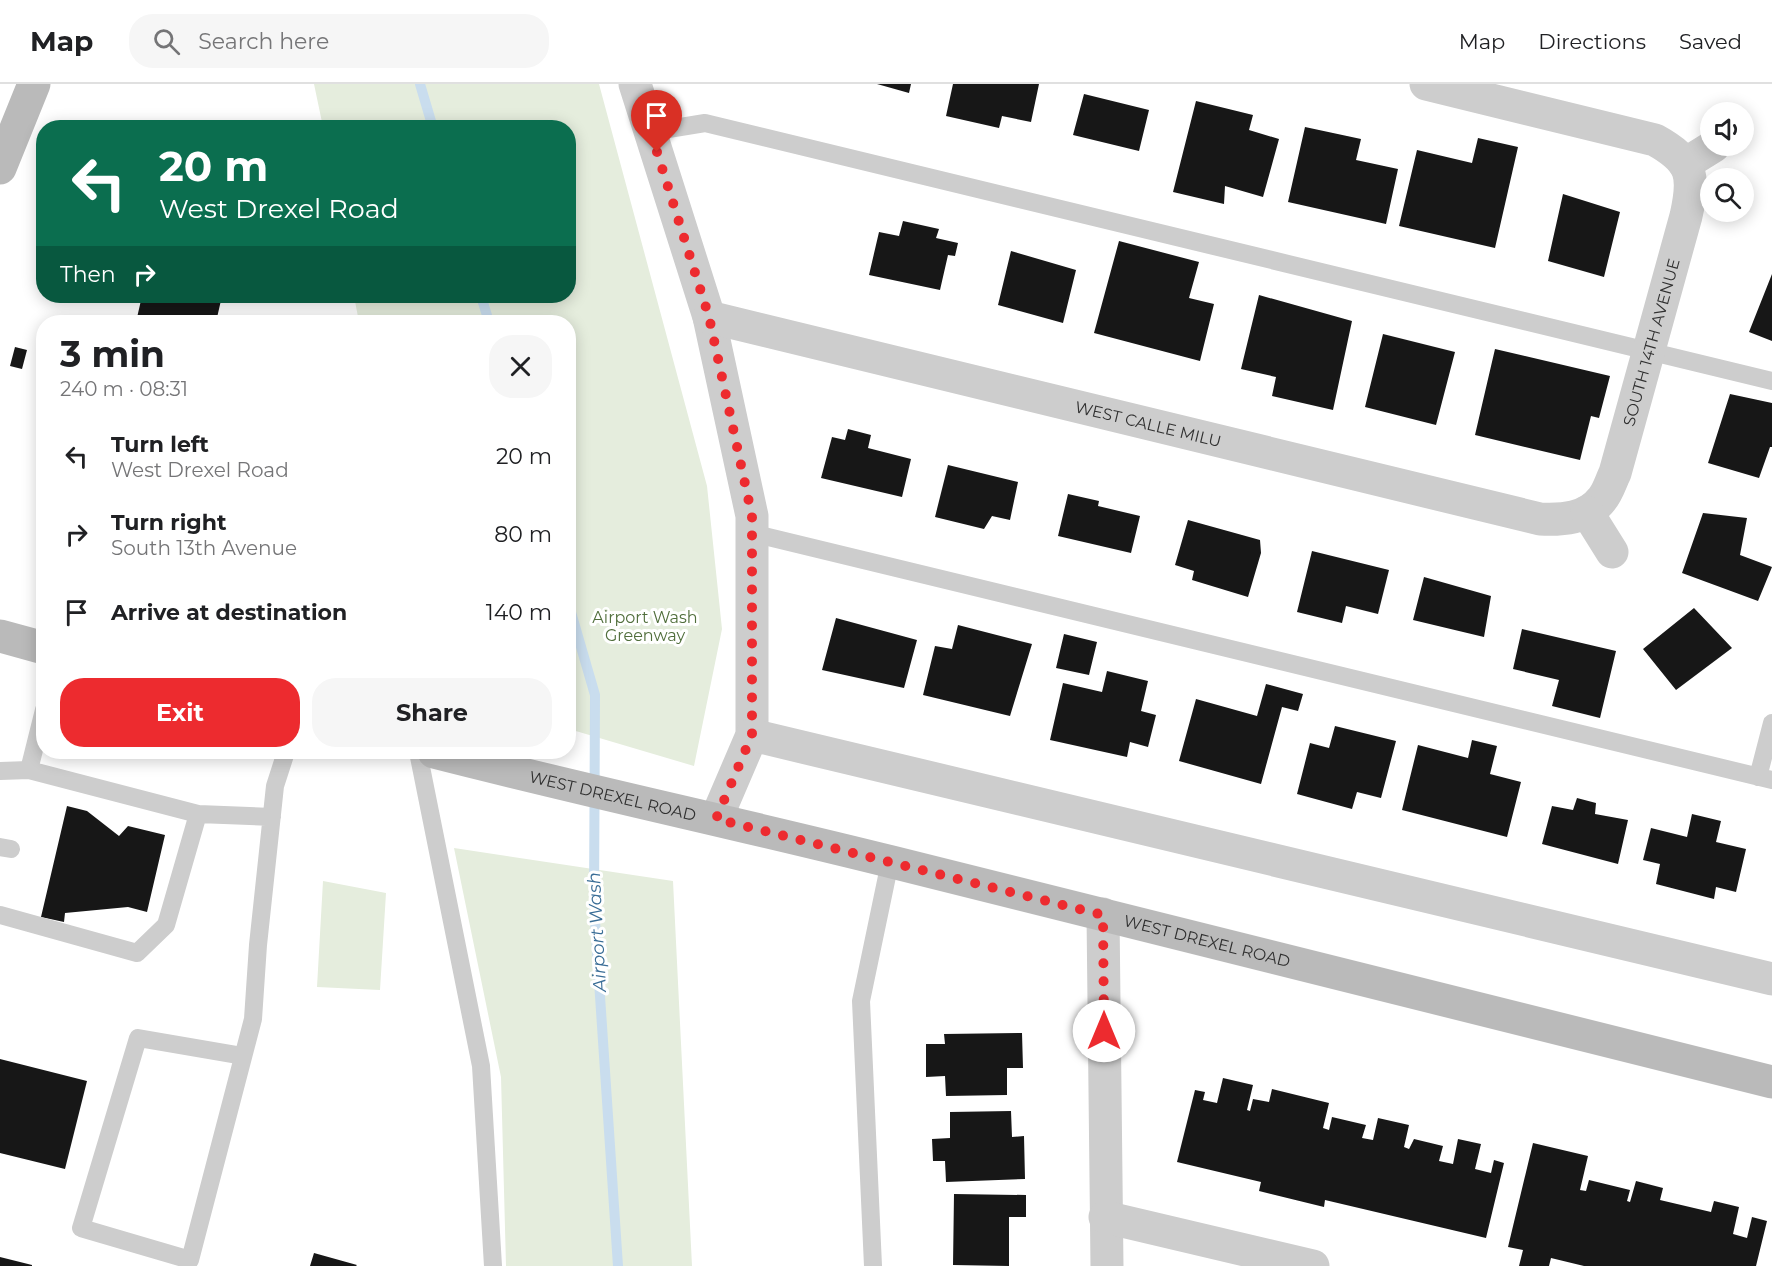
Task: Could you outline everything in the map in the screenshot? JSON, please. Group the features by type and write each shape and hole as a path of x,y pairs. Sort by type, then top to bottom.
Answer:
{"street":[{"path":"0,168 34,84"},
{"path":"635,84 709,317 752,516 752,735 716,819"},
{"path":"1426,84 1655,140 1674,150 1685,164 1700,155"},
{"name":"SOUTH 14TH AVENUE","path":"1587,512 1602,500 1615,473 1650,351 1691,195 1692,181 1685,164"},
{"name":"WEST CALLE MILU","path":"709,317 1540,519 1569,519 1587,512"},
{"path":"1587,512 1612,552"},
{"path":"0,636 36,646"},
{"path":"752,735 1772,979"},
{"name":"WEST DREXEL ROAD","path":"461,759 716,819 1772,1082"},
{"path":"1103,915 1107,1266"},
{"path":"1105,1217 1313,1266"}],"lane":[{"path":"650,132 705,123 1772,381"},
{"path":"752,532 1765,779 1772,723"},
{"path":"29,770 36,742"},
{"path":"243,1056 138,1038 81,1228 190,1260 253,1019 258,945 275,786 284,759"},
{"path":"419,759 482,1066 493,1266"},
{"path":"0,771 29,770 198,814 272,817"},
{"path":"0,915 137,952 166,925 198,814"},
{"path":"873,1266 861,1001 890,862"}],"green space":[{"name":"Airport Wash Greenway","path":"314,84 599,84 707,486 722,629 694,766 576,731 576,315 358,315 355,303 576,303 576,120 322,120"},
{"path":"454,848 673,881 692,1266 506,1266 501,1077"},
{"path":"323,881 386,893 380,990 317,987"}],"building":[{"path":"877,84 911,84 909,93"},
{"path":"953,84 1039,84 1031,122 1002,116 999,128 946,116"},
{"path":"1084,94 1149,110 1139,151 1073,135"},
{"path":"1196,101 1253,115 1249,130 1279,139 1263,197 1225,186 1224,204 1173,192"},
{"path":"1305,127 1361,139 1356,160 1398,169 1386,224 1288,202"},
{"path":"1478,138 1518,147 1495,248 1399,226 1417,150 1472,163"},
{"path":"1563,194 1620,212 1604,277 1548,261"},
{"path":"903,221 939,229 936,238 958,243 955,256 948,255 940,290 869,275 879,232 899,236"},
{"path":"1119,241 1199,262 1189,298 1214,304 1200,361 1094,333"},
{"path":"1011,251 1076,270 1063,323 998,305"},
{"path":"1772,274 1772,341 1749,332"},
{"path":"1259,295 1352,321 1333,410 1272,396 1276,377 1241,369"},
{"path":"140,303 220,303 218,315 138,315"},
{"path":"1383,334 1455,352 1436,425 1365,407"},
{"path":"15,347 27,350 22,369 10,366"},
{"path":"1495,349 1610,376 1599,418 1591,416 1580,460 1475,435"},
{"path":"1730,394 1772,403 1772,447 1770,447 1759,478 1708,463"},
{"path":"848,429 871,435 868,448 911,459 902,497 821,478 832,437 845,440"},
{"path":"948,465 1018,482 1010,520 992,516 984,529 935,517"},
{"path":"1068,494 1099,501 1098,506 1140,516 1131,553 1058,536"},
{"path":"1703,513 1747,518 1740,555 1772,567 1758,601 1682,573"},
{"path":"1188,520 1260,540 1261,553 1248,597 1192,580 1194,571 1175,565"},
{"path":"1312,551 1389,570 1378,614 1346,606 1342,623 1297,612"},
{"path":"1424,577 1491,596 1484,637 1413,620"},
{"path":"1694,608 1732,648 1676,690 1643,649"},
{"path":"836,618 917,640 904,688 822,670"},
{"path":"958,625 1032,644 1010,716 923,695 935,646 952,649"},
{"path":"1522,629 1616,651 1600,718 1552,706 1559,680 1513,669"},
{"path":"1064,634 1097,642 1089,675 1056,668"},
{"path":"1107,671 1148,681 1141,711 1156,715 1148,747 1130,742 1127,757 1050,740 1063,683 1102,692"},
{"path":"1266,684 1303,694 1298,711 1282,707 1261,784 1179,761 1196,699 1257,716"},
{"path":"1335,726 1396,741 1381,798 1357,792 1352,809 1297,794 1310,743 1329,748"},
{"path":"1472,740 1497,746 1490,774 1521,782 1507,837 1402,810 1418,745 1468,758"},
{"path":"1577,798 1596,803 1595,814 1628,820 1618,864 1542,844 1552,806 1573,810"},
{"path":"67,806 87,811 119,836 128,826 165,835 147,912 128,907 65,913 64,922 41,917"},
{"path":"1692,814 1721,821 1716,842 1746,849 1736,892 1716,887 1714,899 1656,884 1660,864 1643,860 1651,828 1687,837"},
{"path":"1022,1033 1023,1068 1007,1068 1007,1095 946,1096 945,1076 926,1077 926,1044 945,1044 944,1034"},
{"path":"0,1059 87,1081 65,1169 0,1153"},
{"path":"1223,1078 1253,1085 1247,1110 1250,1111 1253,1099 1269,1102 1272,1089 1329,1103 1323,1128 1329,1130 1332,1117 1366,1125 1362,1138 1373,1140 1378,1118 1409,1125 1404,1147 1409,1149 1414,1139 1443,1146 1439,1161 1453,1164 1458,1139 1481,1144 1475,1169 1491,1173 1494,1160 1504,1163 1486,1238 1325,1200 1324,1207 1259,1191 1261,1182 1177,1162 1195,1090 1205,1092 1203,1100 1217,1103"},
{"path":"1011,1111 1012,1137 1024,1136 1025,1179 946,1182 945,1161 933,1161 932,1139 950,1138 950,1112"},
{"path":"1533,1143 1588,1156 1580,1190 1586,1191 1589,1180 1630,1190 1627,1201 1630,1202 1636,1181 1663,1188 1660,1200 1711,1212 1714,1201 1739,1207 1733,1234 1747,1238 1752,1217 1767,1221 1756,1266 1584,1266 1551,1258 1549,1266 1519,1266 1523,1250 1508,1247"},
{"path":"954,1194 1026,1195 1026,1217 1009,1217 1009,1266 953,1265"},
{"path":"314,1253 357,1265 310,1266"},
{"path":"0,1257 32,1265 32,1266 0,1266"}],"waterway":[{"name":"Airport Wash","path":"420,84 431,120"},
{"name":"Airport Wash","path":"483,303 487,315"},
{"name":"Airport Wash","path":"576,630 595,695 594,906 618,1266"}],"route":[{"path":"657,152 709,317 752,516 752,735 716,819 1103,915 1104,1031"}]}
